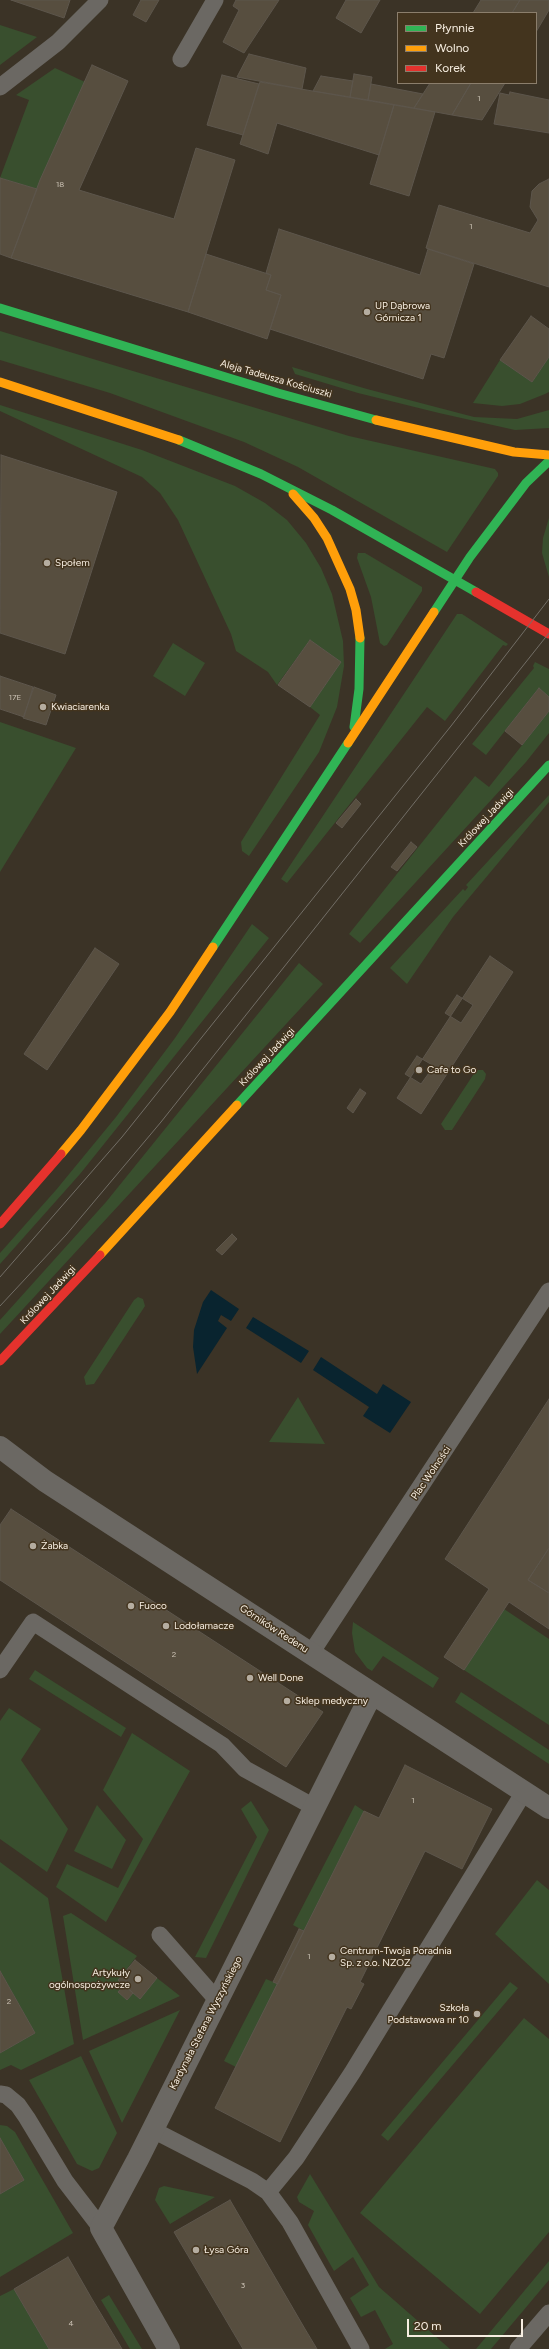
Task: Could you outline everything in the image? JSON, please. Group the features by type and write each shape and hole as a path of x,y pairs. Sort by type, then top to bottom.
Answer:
{"main road":[{"name":"Aleja Tadeusza Kościuszki","path":"0,308 278,393 380,421 514,452 549,455"},
{"path":"0,382 174,438 278,482 332,510 549,634"},
{"path":"0,1224 81,1130 170,1012 455,580 515,496 535,472 549,461"},
{"path":"278,482 300,501 314,518 339,561 350,589 360,629 361,649 359,690 353,734"},
{"name":"Królowej Jadwigi","path":"0,1361 118,1236 549,766"}],"street":[{"name":"Górników Redenu","path":"0,1447 45,1481 549,1808"},
{"name":"Kardynała Stefana Wyszyńskiego","path":"101,2228 152,2130 372,1693"},
{"path":"101,2228 169,2349"}],"lane":[{"path":"0,87 58,42 100,0"},
{"path":"181,59 214,0"},
{"name":"Plac Wolności","path":"311,1653 549,1291"},
{"path":"0,1670 33,1622 222,1745 245,1768 314,1808"},
{"path":"268,2192 296,2158 352,2073 524,1792"},
{"path":"160,1935 217,2000"},
{"path":"0,2094 6,2095 18,2105 65,2181 101,2228"},
{"path":"152,2130 252,2181 268,2192 290,2222 361,2349"},
{"path":"518,2349 549,2313"}],"green space":[{"path":"0,25 37,37 0,65"},
{"path":"55,68 85,82 37,189 0,178 29,100 16,95"},
{"path":"0,331 349,436 495,469 498,476 447,552 298,467 244,442 110,393 0,360"},
{"path":"549,357 549,392 520,404 502,406 473,403 500,360 532,382"},
{"path":"292,367 367,389 474,417 517,419 549,410 549,428 515,430 439,413 358,393 295,374"},
{"path":"0,405 142,450 235,486 265,503 287,520 306,543 321,568 332,594 343,641 344,666 337,707 319,752 249,856 242,851 241,842 320,715 310,707 341,662 310,640 277,685 268,672 236,651 231,634 178,520 160,493 142,477 0,411"},
{"path":"549,518 549,577 542,553 543,538"},
{"path":"358,553 365,553 422,587 422,591 387,645 384,646 380,643 371,597 357,558"},
{"path":"457,614 462,614 508,644 506,646 503,645 445,721 427,707 287,883 281,879"},
{"path":"173,643 205,663 185,696 153,676"},
{"path":"535,662 549,669 549,697 538,689 486,755 472,744 534,668 533,666"},
{"path":"549,711 549,733 526,762 360,943 349,934 475,776 489,787"},
{"path":"0,722 76,748 0,872"},
{"path":"549,795 549,802 453,917 407,984 390,968 463,889 465,891 468,887 466,885"},
{"path":"252,924 269,938 80,1174 0,1264 0,1253 56,1190 116,1117 175,1038"},
{"path":"299,963 323,984 0,1334 0,1320 106,1202"},
{"path":"478,1070 483,1070 486,1074 485,1079 452,1130 445,1130 441,1124 475,1072"},
{"path":"138,1297 143,1299 145,1306 94,1384 86,1385 84,1377 134,1300"},
{"path":"298,1397 325,1444 269,1442"},
{"path":"504,1609 549,1639 549,1725 464,1670"},
{"path":"353,1622 439,1678 433,1688 383,1656 372,1671 367,1668 355,1652 352,1633"},
{"path":"35,1670 126,1728 121,1737 29,1679"},
{"path":"461,1692 549,1750 549,1764 455,1702"},
{"path":"9,1708 41,1729 21,1760 68,1829 47,1872 0,1839 0,1721"},
{"path":"132,1733 190,1771 106,1922 56,1887 67,1864 118,1888 143,1839 103,1790"},
{"path":"251,1801 269,1830 206,1958 195,1957 257,1837 241,1809"},
{"path":"97,1805 126,1840 112,1869 74,1851"},
{"path":"355,1805 364,1811 304,1931 293,1925"},
{"path":"0,1862 48,1898 74,2044 21,2070 11,2065 0,2070 0,2053 35,2033 0,1971"},
{"path":"537,1880 549,1890 549,1984 495,1934"},
{"path":"71,1913 137,1956 118,1980 124,1985 118,1992 127,2000 133,1993 140,1999 157,1978 180,1996 83,2040 63,1916"},
{"path":"266,1979 278,1984 236,2067 224,2061"},
{"path":"510,1982 518,1988 388,2141 381,2135"},
{"path":"180,2010 122,2123 89,2051"},
{"path":"524,2018 549,2039 549,2232 480,2314 360,2213"},
{"path":"81,2056 117,2133 99,2168 92,2171 77,2164 29,2080"},
{"path":"0,2125 7,2126 15,2132 73,2233 0,2277 0,2194 24,2180 0,2138"},
{"path":"310,2174 379,2287 450,2349 385,2349 393,2344 375,2310 361,2317 350,2298 369,2285 353,2257 334,2271 308,2225 314,2211 299,2202 297,2197"},
{"path":"164,2186 215,2197 170,2224 155,2200 159,2188"},
{"path":"549,2261 549,2280 491,2349 476,2349"},
{"path":"14,2289 49,2349 0,2349 0,2296"},
{"path":"109,2295 142,2349 130,2349 101,2300"}],"water":[{"path":"211,1290 239,1309 231,1321 221,1315 218,1321 227,1328 197,1374 193,1347 194,1330 203,1302"},
{"path":"253,1317 309,1351 301,1363 246,1328"},
{"path":"321,1357 377,1394 383,1384 411,1402 390,1433 363,1416 369,1407 313,1370"}],"building":[{"path":"11,0 70,0 64,18"},
{"path":"141,0 159,0 146,22 133,15"},
{"path":"236,0 279,0 244,53 223,42 239,10 233,6"},
{"path":"346,0 380,0 361,33 336,18"},
{"path":"481,0 520,0 513,12 474,12"},
{"path":"520,0 549,0 549,10 537,30 537,12 513,12"},
{"path":"249,54 306,68 302,89 237,77"},
{"path":"92,65 128,81 79,190 174,219 196,148 235,160 188,312 11,258 40,180"},
{"path":"354,74 372,77 368,100 350,97"},
{"path":"222,75 259,84 243,135 207,125"},
{"path":"321,76 353,81 350,97 313,91"},
{"path":"260,82 394,105 379,155 277,123 268,154 240,144"},
{"path":"371,84 423,94 414,108 368,100"},
{"path":"429,84 470,84 452,115 414,108"},
{"path":"470,84 504,84 482,120 452,115"},
{"path":"510,92 549,100 549,133 494,124 500,93 509,95"},
{"path":"394,105 435,112 409,196 370,184"},
{"path":"0,178 37,189 11,258 0,254"},
{"path":"549,179 549,287 426,248 439,205 530,233 538,220 530,207 532,191 539,184"},
{"name":"UP Dąbrowa Górnicza 1","path":"279,229 420,275 428,249 474,264 444,358 431,354 423,379 270,329 281,295 266,290 271,275 266,273"},
{"path":"206,254 271,275 266,290 281,295 267,339 188,312"},
{"path":"531,316 549,329 549,357 532,382 500,360"},
{"name":"Społem","path":"1,455 117,492 65,654 0,633"},
{"path":"310,640 341,662 310,707 278,685"},
{"path":"0,676 33,687 24,717 0,709"},
{"path":"34,687 56,695 46,725 23,718"},
{"path":"539,688 549,697 549,711 522,745 505,731"},
{"path":"356,799 361,804 342,828 336,823"},
{"path":"411,842 417,847 397,871 391,867"},
{"path":"95,948 119,964 47,1070 24,1054"},
{"path":"490,956 513,972 421,1114 397,1098"},
{"path":"457,995 473,1005 461,1023 445,1013"},
{"name":"Cafe to Go","path":"417,1056 434,1066 421,1084 405,1074"},
{"path":"360,1089 366,1093 353,1113 347,1108"},
{"path":"232,1234 237,1239 222,1255 216,1250"},
{"path":"549,1399 549,1548 528,1580 549,1593 549,1629 509,1602 464,1670 444,1657 489,1589 445,1559"},
{"path":"11,1509 323,1712 286,1767 0,1580 0,1525"},
{"path":"549,1548 549,1593 528,1580"},
{"name":"Centrum-Twoja Poradnia Sp. z o.o. NZOZ","path":"405,1765 492,1809 462,1869 425,1851 360,1982 364,1984 351,2009 347,2007 280,2142 215,2108 364,1811 379,1818"},
{"path":"299,1929 304,1931 278,1984 273,1982"},
{"name":"Artykuły ogólnospożywcze","path":"135,1960 157,1978 140,1999 118,1980"},
{"path":"0,1971 35,2033 0,2053"},
{"path":"124,1985 133,1993 127,2000 118,1992"},
{"path":"0,2138 24,2180 0,2194"},
{"path":"230,2200 317,2349 243,2349 174,2232"},
{"path":"68,2257 122,2349 49,2349 14,2289"}],"tram line":[{"path":"0,1277 122,1137 451,726 549,599"},
{"path":"0,1306 66,1235 161,1122 549,633"}],"traffic: fast":[{"path":"0,308 278,393 376,420"},
{"path":"179,440 261,474 332,510 476,592"},
{"path":"434,612 470,557 526,483 549,461"},
{"path":"354,727 359,689 360,638"},
{"path":"213,947 348,743"},
{"path":"237,1105 549,765"}],"traffic: slow":[{"path":"0,382 179,440"},
{"path":"376,420 514,452 549,455"},
{"path":"293,494 314,518 327,538 350,589 356,610 360,638"},
{"path":"348,743 434,612"},
{"path":"61,1154 81,1130 170,1012 213,947"},
{"path":"100,1255 237,1105"}],"traffic: jam":[{"path":"476,592 549,634"},
{"path":"0,1224 61,1154"},
{"path":"0,1361 100,1255"}],"place":[{"name":"UP Dąbrowa Górnicza 1","path":"367,312"},
{"name":"Społem","path":"47,563"},
{"name":"Kwiaciarenka","path":"43,707"},
{"name":"Cafe to Go","path":"419,1070"},
{"name":"Żabka","path":"33,1546"},
{"name":"Fuoco","path":"131,1606"},
{"name":"Lodołamacze","path":"166,1626"},
{"name":"Well Done","path":"250,1678"},
{"name":"Sklep medyczny","path":"287,1701"},
{"name":"Centrum-Twoja Poradnia Sp. z o.o. NZOZ","path":"332,1957"},
{"name":"Artykuły ogólnospożywcze","path":"138,1979"},
{"name":"Szkoła Podstawowa nr 10","path":"477,2014"},
{"name":"Łysa Góra","path":"196,2250"}]}
